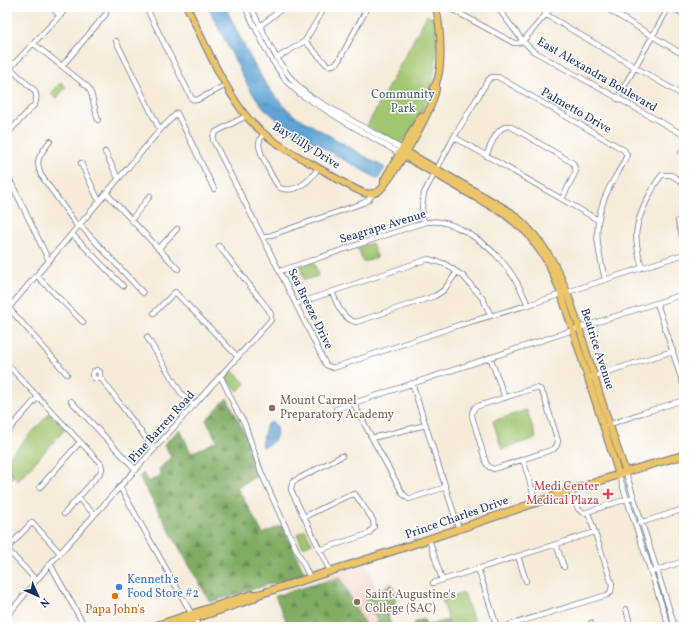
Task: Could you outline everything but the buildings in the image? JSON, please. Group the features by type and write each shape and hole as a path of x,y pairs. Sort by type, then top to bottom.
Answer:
{"highway":[{"name":"Prince Charles Drive","path":"152,627 193,616 250,595 260,594 310,578 684,455"},
{"name":"Prince Charles Drive","path":"170,627 193,616"}],"main road":[{"name":"Bay Lilly Drive","path":"187,7 226,85 246,116 264,133 296,155 359,191 367,194 374,193"},
{"path":"374,193 379,191 388,182 403,152 427,114 435,95 441,44 436,8"},
{"name":"Beatrice Avenue","path":"403,152 504,214 526,234 545,258 564,293 623,474"}],"street":[{"path":"51,7 60,16"},
{"path":"7,134 35,104 37,99 37,94 34,90 8,70 68,7"},
{"path":"146,7 192,99 197,100 226,85"},
{"path":"246,7 287,75 300,90 403,152"},
{"path":"251,7 270,57 286,81 300,94 345,122 403,152"},
{"path":"258,27 279,11 281,7"},
{"path":"277,58 292,50 305,40 325,7"},
{"path":"305,40 326,64 335,64 338,62 364,14 366,7"},
{"name":"East Alexandra Boulevard","path":"436,8 445,7 455,11 514,43 523,40 533,51 684,135"},
{"path":"497,7 523,40 552,7"},
{"path":"502,13 507,7"},
{"path":"604,7 684,55"},
{"path":"618,99 670,7 684,14"},
{"path":"62,66 106,14"},
{"path":"545,14 684,96"},
{"path":"116,40 160,130"},
{"path":"34,44 85,84 90,90 98,120"},
{"name":"Palmetto Drive","path":"424,223 422,207 423,196 454,138 488,80 492,77 498,77 624,150 627,155 604,200 598,220 598,252 605,279"},
{"path":"67,374 7,308 37,276 118,178 177,112 214,189"},
{"name":"Sea Breeze Drive","path":"246,116 216,132 213,139 264,238 326,365 333,368 684,254"},
{"path":"486,156 499,130 505,126 510,126 573,163 576,171 562,199"},
{"path":"264,133 260,139 260,149 276,184 280,188 291,189 303,185 313,176 318,168"},
{"path":"454,138 598,220"},
{"path":"50,141 39,156 37,167 41,175 79,226 143,293"},
{"path":"105,152 118,178"},
{"path":"81,163 100,200"},
{"path":"7,174 49,261"},
{"path":"642,268 635,236 641,211 654,186 662,175 672,176 684,183"},
{"path":"106,193 178,269"},
{"path":"264,238 363,203 374,193"},
{"path":"131,220 150,196"},
{"path":"678,221 684,244"},
{"name":"Seagrape Avenue","path":"280,271 424,223 439,222 450,225 471,235 498,256 512,274 528,305"},
{"path":"158,249 177,229"},
{"path":"72,234 123,286"},
{"name":"Pine Barren Road","path":"8,612 94,514 136,470 271,320 271,314 219,246"},
{"path":"296,304 428,259 445,264 464,276 483,298 490,316"},
{"path":"332,292 338,306 346,318 350,321 356,322 435,296 444,290 457,272"},
{"path":"37,276 83,322"},
{"path":"154,313 175,292 238,358"},
{"path":"336,409 353,402 684,294"},
{"path":"658,303 682,375 684,387"},
{"path":"147,337 181,393 194,406"},
{"path":"591,377 673,351"},
{"path":"490,357 505,398"},
{"path":"7,364 101,464 101,472 64,514"},
{"path":"100,377 127,412 134,425 154,449"},
{"path":"220,377 244,422 261,472 310,578"},
{"path":"412,383 459,529"},
{"path":"535,388 540,389 544,396 558,441 554,449 494,469 489,467 472,413 476,407 505,398 535,388"},
{"path":"7,432 38,397"},
{"path":"607,426 684,400"},
{"path":"71,401 136,470"},
{"path":"353,402 403,494 409,499 446,487"},
{"path":"372,438 426,424"},
{"path":"40,487 80,442"},
{"path":"330,571 291,490 292,483 342,456"},
{"path":"522,459 536,503"},
{"name":"Beatrice Avenue","path":"623,474 634,497 675,627"},
{"name":"Beatrice Avenue","path":"623,474 627,499 669,627"},
{"path":"7,484 12,479"},
{"path":"120,487 199,627"},
{"path":"571,491 578,509 582,512 588,512 634,497"},
{"path":"304,516 347,496 355,494 373,520 374,527 368,534 319,550"},
{"path":"78,498 94,514"},
{"path":"636,525 684,509"},
{"path":"504,627 610,593 612,590 612,584 588,512"},
{"path":"36,580 7,549 32,522 60,553"},
{"path":"432,583 595,532"},
{"path":"429,539 442,580"},
{"path":"556,544 564,568"},
{"path":"518,556 526,581"},
{"path":"651,572 684,561"},
{"path":"50,564 85,627"},
{"path":"478,568 497,627"},
{"path":"626,609 631,627"}],"shaded area":[{"name":"Saint Augustine's College (SAC)","path":"367,563 389,627 342,627 324,578"}],"green space":[{"name":"Community Park","path":"427,15 435,20 436,60 434,72 428,97 411,131 399,144 367,126"},
{"path":"61,82 66,87 56,99 51,94"},
{"path":"372,243 377,258 363,262 358,247"},
{"path":"314,262 318,276 304,280 300,266"},
{"path":"232,370 245,383 238,391 226,377"},
{"path":"227,398 249,442 259,475 237,487 263,534 282,525 305,574 210,602 139,477 143,473 148,482 161,475 159,469 171,457 164,444 180,429 191,453 217,441 206,420"},
{"path":"527,410 536,438 502,449 493,421"},
{"path":"50,413 65,429 18,481 7,469 7,459"},
{"path":"305,530 312,543 303,547 297,534"},
{"path":"340,577 366,627 281,627 286,620 275,596"},
{"path":"392,584 396,601 388,617 392,627 380,627 364,596"},
{"path":"464,593 476,627 451,627 442,600"},
{"path":"424,619 427,625 447,620 450,627 415,627 414,623"}],"water":[{"path":"208,7 225,7 262,79 282,104 294,115 385,168 378,179 286,127 264,108 250,90"},
{"path":"273,422 277,430 276,438 271,443 263,447 261,444 267,424"}],"place":[{"name":"Mount Carmel Preparatory Academy","path":"272,408"},
{"name":"Medi Center Medical Plaza","path":"608,494"},
{"name":"Kenneth's Food Store #2","path":"119,587"},
{"name":"Papa John's","path":"115,596"},
{"name":"Saint Augustine's College (SAC)","path":"357,602"}]}
